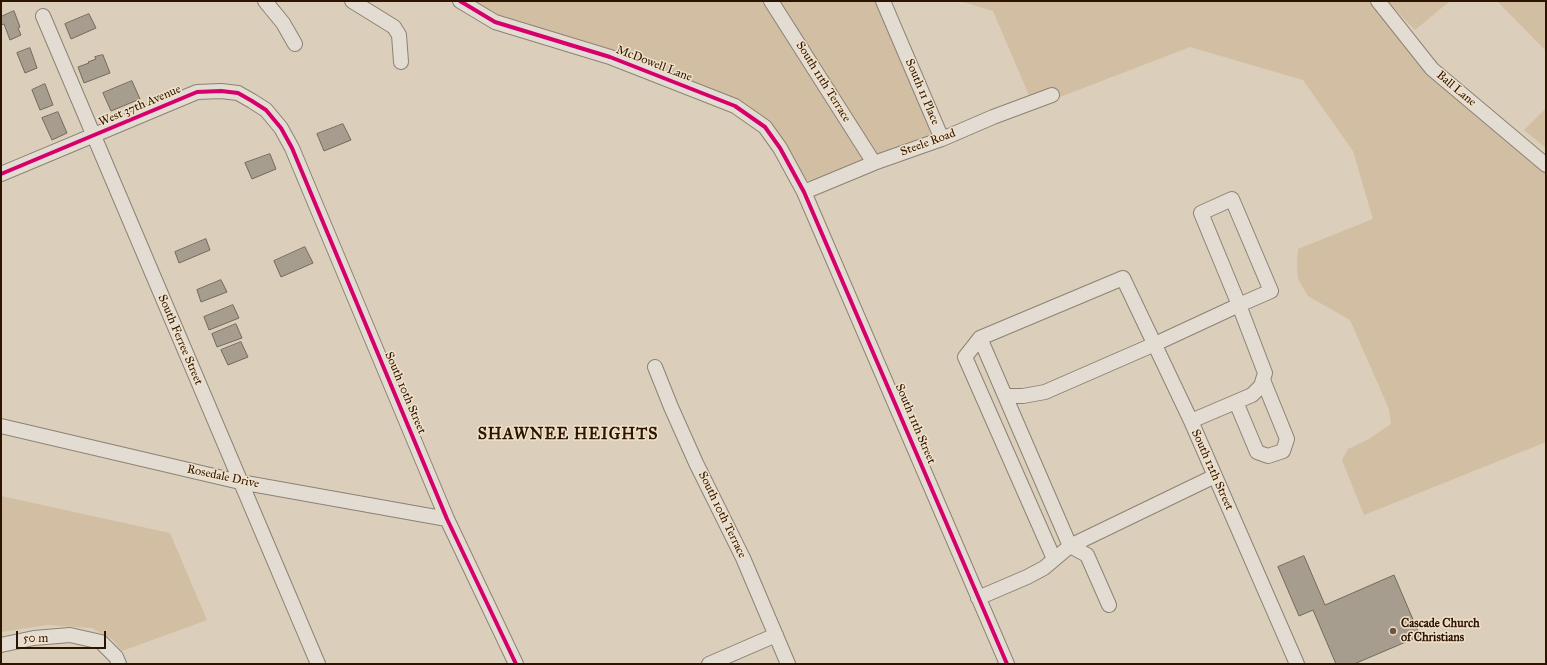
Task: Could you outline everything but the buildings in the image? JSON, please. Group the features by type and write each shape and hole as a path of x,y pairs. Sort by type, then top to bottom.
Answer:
{"street":[{"path":"265,1 283,23 295,44"},
{"path":"352,1 394,27 399,35 401,62"},
{"name":"McDowell Lane","path":"460,1 495,22 610,57 735,106 765,127 780,148 804,192"},
{"name":"South 11th Terrace","path":"771,1 874,163"},
{"name":"South 11 Place","path":"883,1 942,139"},
{"name":"Ball Lane","path":"1378,1 1432,68 1546,165"},
{"name":"South Ferree Street","path":"42,16 318,664"},
{"name":"West 37th Avenue","path":"1,174 197,92 221,91 238,94 266,110 280,128"},
{"name":"Steele Road","path":"804,192 874,163 942,139 993,117 1052,95"},
{"name":"South 10th Street","path":"280,128 292,148 447,520 516,664"},
{"name":"South 11th Street","path":"804,192 978,598 1008,664"},
{"path":"1006,396 1023,396 1044,392 1155,344 1239,305 1271,290 1232,198 1201,213 1239,305 1265,373 1261,386 1252,395 1191,422"},
{"name":"South 12th Street","path":"980,338 1123,278 1191,422 1297,664"},
{"path":"1054,559 965,356 980,338 1070,546 1087,555 1109,604"},
{"name":"South 10th Terrace","path":"655,367 696,463 743,558 788,664"},
{"path":"1236,402 1257,452 1268,456 1283,451 1287,439 1263,380"},
{"name":"Rosedale Drive","path":"1,426 240,482 447,520"},
{"path":"978,598 1028,577 1044,568 1070,546 1215,476"},
{"path":"1,645 34,638 70,635 101,642 117,661"},
{"path":"709,664 776,636"}],"shaded area":[{"path":"475,1 878,1 931,128 930,133 922,142 812,181 806,180 762,117 749,107 717,91 498,16"},
{"path":"960,1 1374,1 1433,75 1546,170 1546,442 1364,515 1342,460 1348,449 1369,439 1391,424 1389,409 1350,320 1308,296 1298,279 1297,264 1298,249 1373,219 1353,151 1303,80 1190,47 1034,107 993,11"},
{"path":"1387,1 1450,1 1415,30"},
{"path":"1497,1 1546,1 1546,51"},
{"path":"1546,108 1546,148 1524,130"},
{"path":"1,496 170,533 207,620 122,651 112,639 92,628 47,625 1,632"}],"cycle path":[{"path":"460,1 495,22 610,57 735,106 765,127 780,148 804,192 1007,664"},
{"path":"1,174 197,92 221,91 238,93 266,110 281,128 292,148 447,519 516,664"}],"place":[{"name":"Cascade Church of Christians","path":"1393,631"}],"district":[{"name":"SHAWNEE HEIGHTS","path":"568,435"}]}
